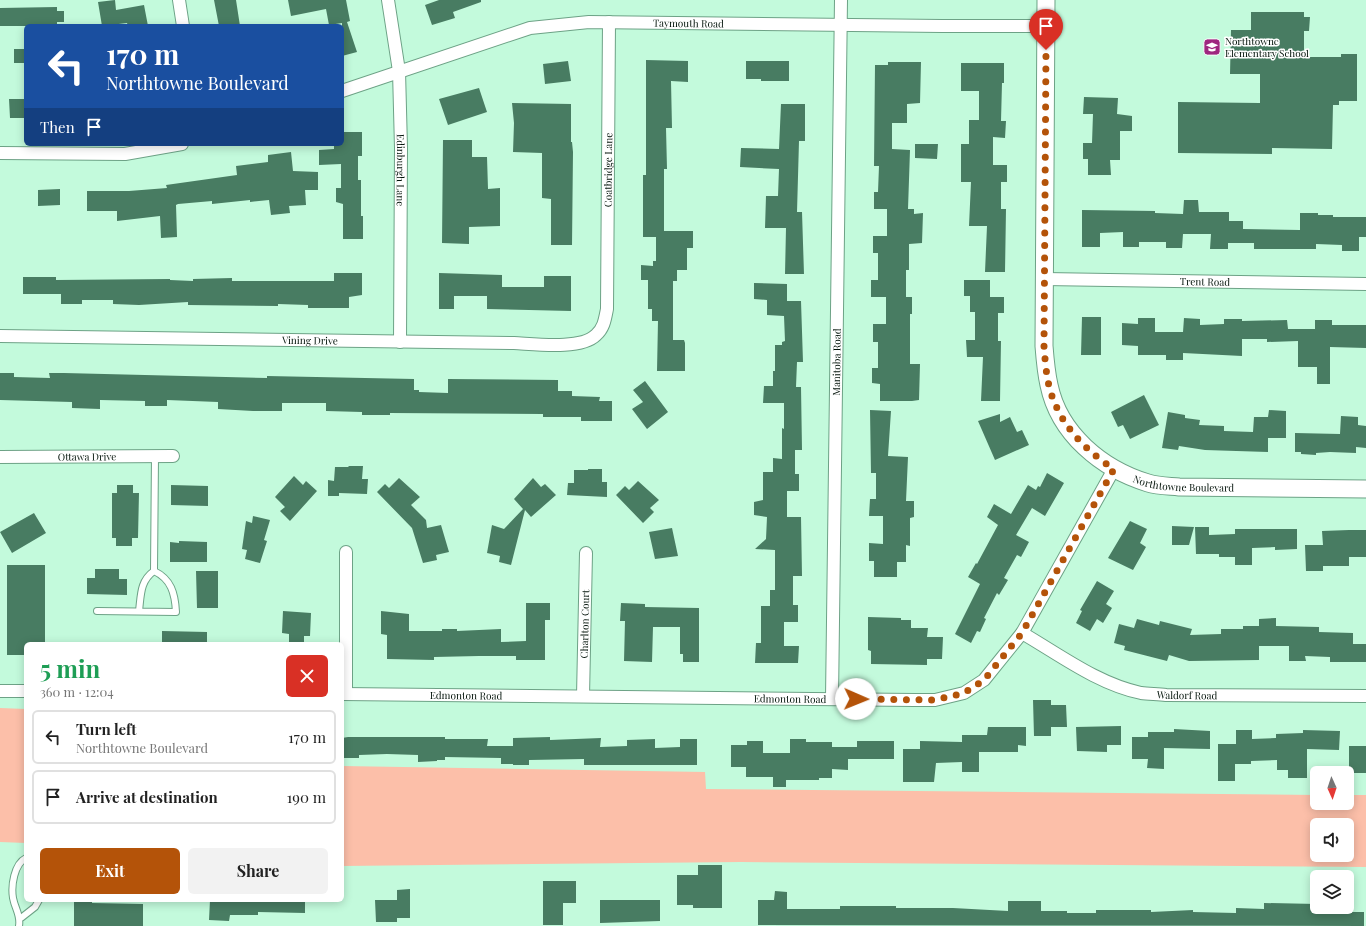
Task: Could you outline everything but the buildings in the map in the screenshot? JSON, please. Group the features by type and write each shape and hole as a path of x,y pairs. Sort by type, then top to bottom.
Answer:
{"street":[{"path":"179,0 183,24"},
{"name":"Edinburgh Lane","path":"388,0 399,71 401,148 400,342"},
{"name":"Manitoba Road","path":"832,699 841,0"},
{"name":"Northtowne Boulevard","path":"1046,0 1044,346 1049,386 1059,412 1081,444 1096,457 1114,469 1150,484 1178,487 1366,489"},
{"name":"Taymouth Road","path":"344,90 530,28 559,24 609,22 1046,26"},
{"name":"Coatbridge Lane","path":"606,317 609,22"},
{"path":"0,153 125,154 171,146"},
{"name":"Trent Road","path":"1044,279 1366,284"},
{"name":"Vining Drive","path":"0,336 572,344 584,342 596,335 604,324 606,317"},
{"name":"Ottawa Drive","path":"0,457 173,456"},
{"name":"Edmonton Road","path":"344,694 935,700 964,693 984,680 1022,633 1114,469"},
{"path":"344,694 346,552"},
{"name":"Charlton Court","path":"583,696 586,553"},
{"name":"Waldorf Road","path":"1022,633 1093,675 1141,693 1166,695 1366,696"},
{"path":"0,691 24,691"}],"lane":[{"path":"154,571 155,456"},
{"path":"97,611 176,612 173,589 164,576 154,571"},
{"path":"139,611 141,586 147,576 154,571"},
{"path":"19,926 20,918 13,899 12,885 21,860 24,859"},
{"path":"20,918 38,902"}],"shaded area":[{"path":"0,708 24,709 24,843 0,842"},
{"path":"344,766 705,772 706,789 1310,795 1310,810 1354,810 1354,795 1366,795 1366,867 741,862 344,866"}],"place":[{"name":"Northtowne Elementary School","path":"1212,47"}],"route":[{"path":"856,699 935,700 964,693 984,680 1022,633 1114,469 1096,457 1081,444 1059,412 1049,386 1044,346 1046,50"}]}
